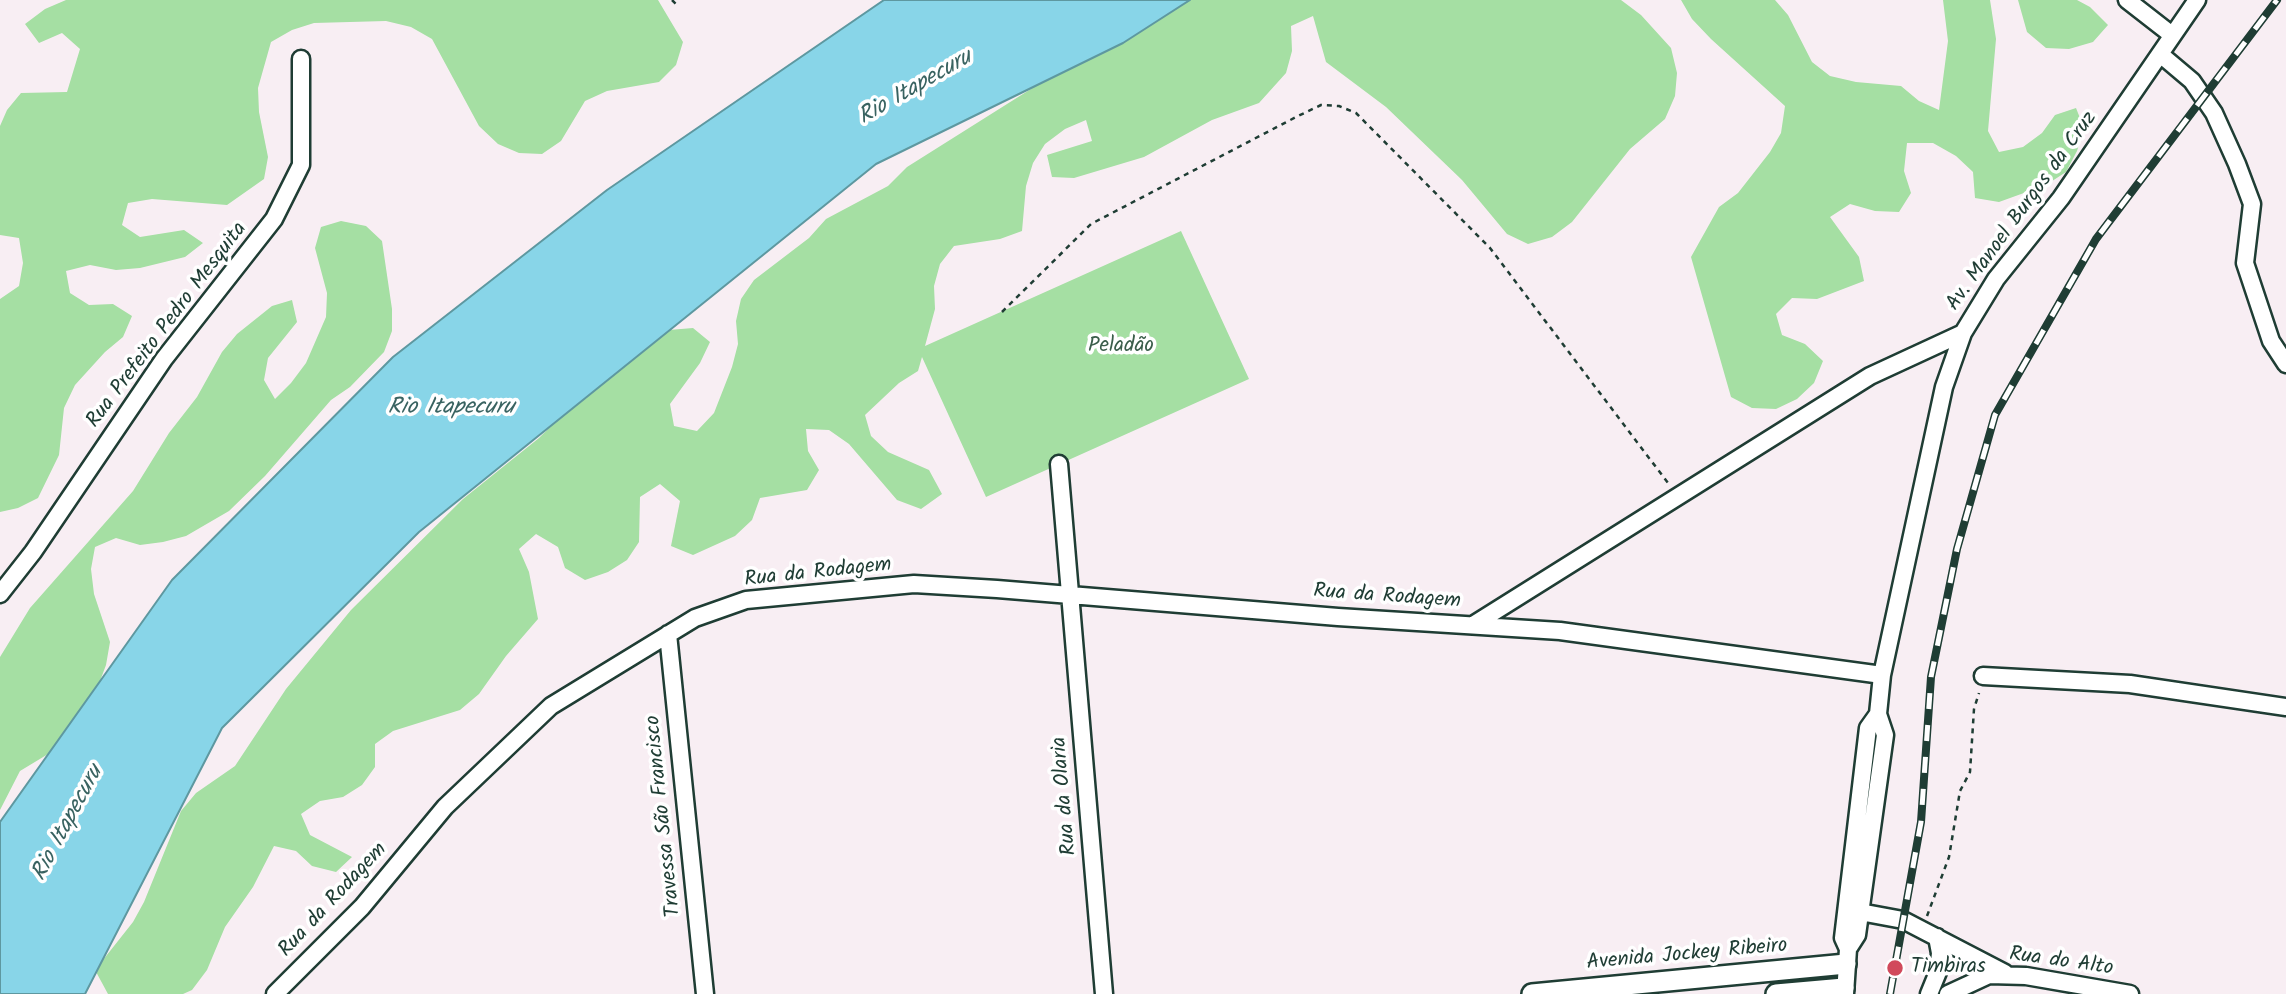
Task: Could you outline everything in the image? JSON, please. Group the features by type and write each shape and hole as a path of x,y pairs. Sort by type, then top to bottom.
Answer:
{"street":[{"path":"2127,0 2172,36"},
{"name":"Av. Manoel Burgos da Cruz","path":"1878,714 1882,675 1944,387 1963,333 1996,279 2061,198 2197,0"},
{"path":"2160,54 2192,81 2214,113 2237,164 2252,204 2245,263 2271,341 2286,364"},
{"name":"Rua Prefeito Pedro Mesquita","path":"0,594 33,552 164,359 274,219 301,164 301,59"},
{"name":"Rua da Rodagem","path":"1473,625 1870,376 1963,333"},
{"name":"Rua da Olaria","path":"1059,464 1104,994"},
{"name":"Rua da Rodagem","path":"275,994 362,907 445,807 551,706 695,618 746,600 914,584 1069,594 1560,631 1882,675"},
{"name":"Travessa São Francisco","path":"668,634 705,994"},
{"path":"1983,676 2130,684 2286,707"},
{"path":"1847,957 1857,935 1885,735 1878,714"},
{"path":"1776,994 1844,991 1847,957 1843,937 1868,728 1878,714"},
{"path":"1860,912 1903,920 2010,975"},
{"path":"1929,994 1939,963 1937,937"},
{"name":"Avenida Jockey Ribeiro","path":"1532,994 1847,957"},
{"name":"Rua do Alto","path":"1948,994 1989,975 2010,975 2130,994"}],"path":[{"path":"672,0 677,5"},
{"path":"1002,312 1091,224 1321,105 1339,106 1356,113 1490,248 1678,497"},
{"path":"1922,930 1949,857 1960,791 1970,772 1974,709 1983,676"}],"green space":[{"path":"66,0 658,0 683,42 676,65 659,82 607,91 585,101 561,141 542,154 519,153 498,144 479,126 432,39 411,27 386,21 314,23 292,30 271,42 258,88 259,112 268,157 264,179 227,205 152,199 128,203 122,225 140,237 184,230 203,243 185,257 140,268 116,270 90,265 66,271 70,293 89,305 113,304 132,316 123,337 105,352 75,385 64,408 59,455 38,498 18,508 0,512 0,299 19,286 23,263 19,238 0,235 0,126 7,110 21,93 67,92 80,49 62,33 39,43 25,24 45,9"},
{"name":"Peladão","path":"1180,0 1621,0 1641,15 1671,48 1677,73 1675,96 1665,119 1630,149 1572,222 1552,237 1528,244 1507,234 1462,180 1386,107 1326,62 1313,16 1291,26 1292,51 1286,73 1259,103 1212,120 1144,157 1074,178 1052,177 1047,155 1092,141 1086,120 1065,129 1045,144 1033,163 1026,186 1022,231 1000,239 954,246 940,264 934,286 935,309 925,346 1181,231 1249,379 986,497 922,357 918,371 899,383 865,415 871,436 888,452 929,470 942,494 921,509 897,500 849,444 829,430 806,429 808,451 819,470 807,490 760,498 752,520 735,536 693,555 671,546 680,501 660,484 640,497 639,542 627,560 608,572 585,580 565,568 558,547 536,534 519,549 529,572 538,619 506,656 479,694 460,710 393,731 375,744 375,767 362,785 343,797 320,801 301,814 310,835 352,857 336,872 312,866 296,851 274,846 253,887 225,927 207,970 192,990 183,994 108,994 95,970 133,922 144,902 181,811 196,793 235,766 286,689 351,610 463,499 539,438 574,403 669,330 693,328 710,342 700,363 670,404 674,426 697,431 714,413 732,367 738,344 736,321 741,299 754,280 809,238 826,219 888,186 907,167 1069,65"},
{"path":"1681,0 1775,0 1788,15 1812,62 1830,76 1856,82 1901,86 1919,101 1939,110 1948,41 1943,0 1990,0 1996,39 1988,131 1999,152 2023,147 2042,133 2055,115 2076,108 2084,128 2077,151 2066,172 2046,185 1999,202 1975,198 1973,172 1956,156 1933,143 1907,143 1904,171 1911,193 1899,212 1875,211 1850,204 1830,217 1859,257 1864,281 1817,299 1792,298 1776,314 1782,335 1805,344 1823,361 1814,383 1797,399 1776,409 1752,408 1731,397 1691,257 1719,207 1738,193 1770,152 1781,133 1785,106 1711,39 1692,19"},
{"path":"2018,0 2077,0 2090,7 2108,25 2093,42 2069,49 2046,48 2027,32"},
{"path":"341,221 366,226 382,241 392,309 392,331 384,352 350,387 331,400 265,476 229,511 186,536 140,545 116,538 95,547 91,569 94,594 110,642 106,665 97,689 63,745 20,771 0,810 0,657 30,608 133,491 169,433 197,397 222,352 237,334 272,306 292,300 297,322 268,358 264,380 275,399 291,383 306,363 326,317 327,293 315,248 321,227"}],"water":[{"name":"Rio Itapecuru","path":"884,0 1190,0 1123,43 876,164 419,532 222,728 85,994 0,994 0,822 172,580 393,357 607,190"}],"railway":[{"path":"1890,994 1921,822 1931,677 1957,549 1995,415 2096,239 2277,0"}],"place":[{"name":"Timbiras","path":"1895,968"}]}
